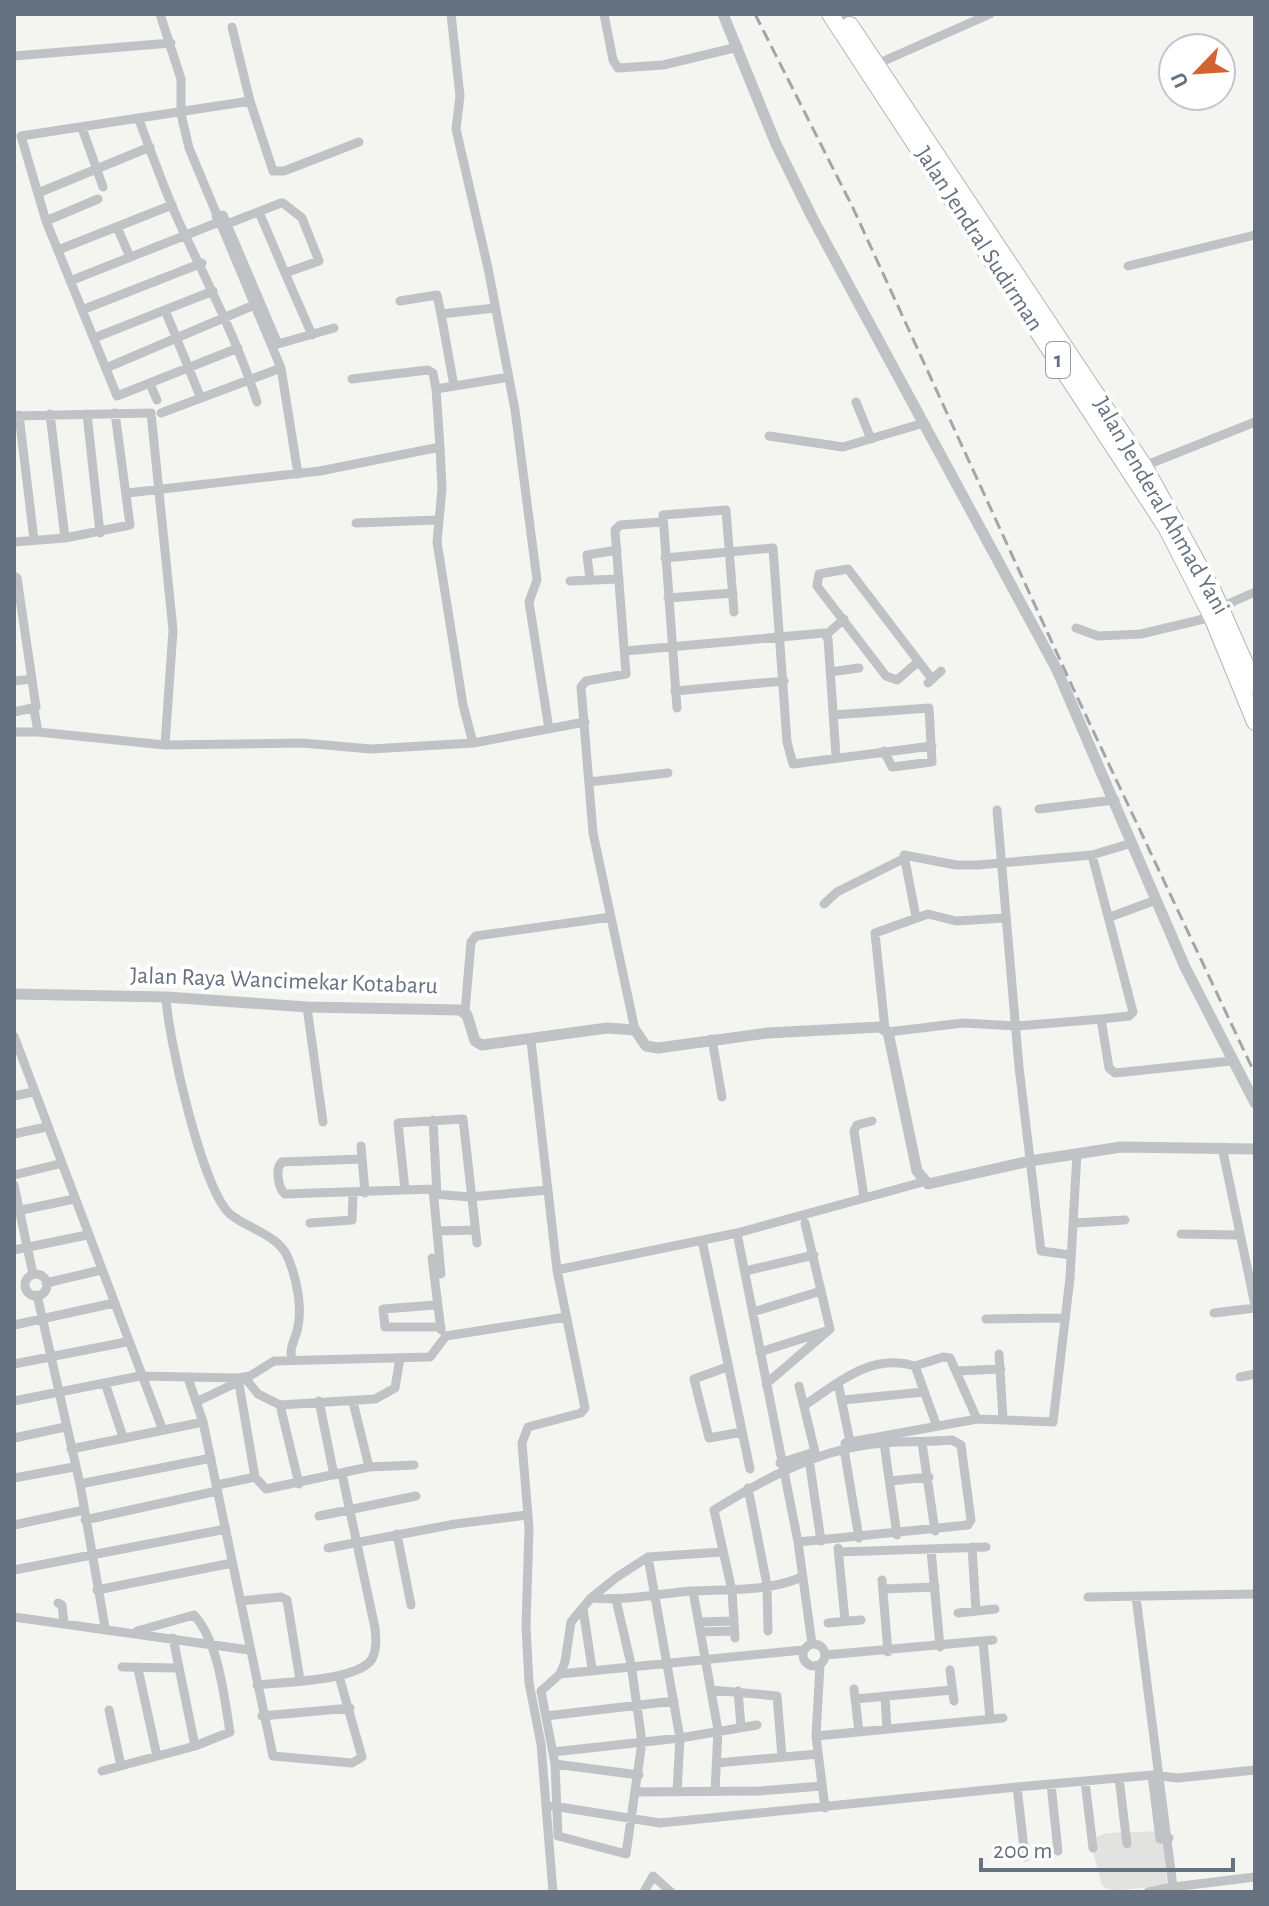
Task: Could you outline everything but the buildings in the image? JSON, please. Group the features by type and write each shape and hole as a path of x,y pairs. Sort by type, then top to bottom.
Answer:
{"highway":[{"name":"Jalan Jendral Sudirman","path":"830,14 1136,476 1217,612 1255,722"},
{"name":"Jalan Jenderal Ahmad Yani","path":"844,14 1144,466 1217,612 1249,656 1255,686"}],"street":[{"path":"160,14 183,91 181,114 189,148 278,344 334,328"},
{"path":"451,14 460,96 456,129 495,308 523,458 537,580 529,602 549,729"},
{"path":"604,14 613,60 618,68 663,65 738,47"},
{"path":"723,14 788,169 1052,658 1156,900 1231,1061 1255,1103"},
{"path":"877,64 990,14"},
{"path":"232,27 250,101 272,169 277,173 359,142"},
{"path":"14,56 171,43"},
{"path":"238,348 117,396 46,221 21,136 181,114 250,101"},
{"path":"139,120 172,205 202,263 238,348 257,402"},
{"path":"82,128 103,187"},
{"path":"38,193 150,147"},
{"path":"46,221 98,199"},
{"path":"70,281 221,221 282,203 302,218 319,261 285,273"},
{"path":"58,250 172,205"},
{"path":"259,212 312,335"},
{"path":"221,221 281,368 298,474"},
{"path":"117,227 130,257"},
{"path":"1128,266 1255,235"},
{"path":"82,310 202,263"},
{"path":"94,338 213,291"},
{"path":"400,301 437,295 454,386"},
{"path":"106,368 254,305"},
{"path":"441,314 495,308"},
{"path":"165,310 200,396"},
{"path":"34,540 16,415 156,413 281,368"},
{"path":"352,379 428,370 433,373 442,489 438,520 442,582 473,743"},
{"path":"436,389 509,377"},
{"path":"150,384 157,400"},
{"path":"909,397 917,425 932,440"},
{"path":"856,402 871,439"},
{"path":"14,542 100,533 130,525 115,413"},
{"path":"156,413 159,489 173,630 165,745"},
{"path":"50,414 65,538"},
{"path":"87,414 100,533"},
{"path":"1144,466 1255,422"},
{"path":"769,436 839,447 917,425"},
{"path":"128,493 356,466 440,447"},
{"path":"677,708 662,522 665,513 725,509 734,612"},
{"path":"356,523 438,520"},
{"path":"635,1030 593,833 583,683 624,676 625,651 615,530 620,525 662,522"},
{"path":"665,558 773,548 787,742 793,764 836,756 932,746"},
{"path":"590,580 587,555 617,550"},
{"path":"918,662 892,681 816,581 819,574 843,567 918,662 930,681 941,671"},
{"path":"14,576 18,614 27,639 38,732"},
{"path":"570,581 619,579"},
{"path":"1076,628 1098,636 1141,634 1217,612 1255,592"},
{"path":"668,598 733,593"},
{"path":"625,651 826,635 844,619"},
{"path":"826,635 836,756"},
{"path":"14,641 27,639"},
{"path":"830,672 859,668"},
{"path":"14,681 32,679"},
{"path":"675,691 784,681"},
{"path":"833,715 926,706 931,713 932,762 905,767 889,766 884,751"},
{"path":"14,712 34,709"},
{"path":"14,732 165,745 302,743 371,749 473,743 585,722"},
{"path":"589,782 668,773"},
{"path":"1039,809 1115,800"},
{"path":"997,810 1005,918 1041,1251 1071,1255"},
{"path":"824,904 837,892 907,855 966,865 1092,855 1132,843"},
{"path":"887,1030 963,1023 1017,1026 1129,1016 1133,1012 1092,855"},
{"path":"903,859 916,917"},
{"path":"1110,917 1156,900"},
{"path":"923,1182 911,1144 887,1030 883,983 874,936 883,929 928,914 956,921 1005,918"},
{"path":"465,1012 471,942 476,936 611,917"},
{"name":"Jalan Raya Wancimekar Kotabaru","path":"14,994 166,997 307,1007 434,1008 465,1012 479,1045 531,1041 607,1028 635,1030 651,1048 825,1029 887,1030"},
{"path":"166,997 177,1068 212,1184 229,1213 277,1244 289,1261 297,1288 298,1309 292,1360"},
{"path":"307,1007 323,1122"},
{"path":"1101,1019 1109,1068 1115,1073 1231,1061"},
{"path":"14,1036 18,1059 162,1428"},
{"path":"712,1039 722,1097"},
{"path":"531,1041 557,1270 585,1408 581,1413 528,1427 523,1434 529,1683 541,1744 553,1892"},
{"path":"14,1096 33,1092"},
{"path":"433,1120 441,1274"},
{"path":"405,1190 398,1123 465,1120 470,1197 477,1243"},
{"path":"864,1197 854,1131 857,1125 872,1121"},
{"path":"14,1134 46,1127"},
{"path":"557,1270 737,1233 923,1182 1030,1161 1151,1145 1255,1149"},
{"path":"361,1146 365,1193"},
{"path":"1214,1313 1255,1306 1222,1147"},
{"path":"699,1627 734,1630 732,1591 713,1512 781,1468 812,1455 936,1424 977,1419 1053,1422 1075,1223 1077,1153"},
{"path":"362,1159 279,1164 280,1188 285,1194 433,1189 435,1194"},
{"path":"14,1175 59,1164"},
{"path":"14,1185 17,1211 33,1274"},
{"path":"435,1194 470,1197 548,1190"},
{"path":"310,1223 352,1220 353,1194"},
{"path":"17,1211 74,1199"},
{"path":"1075,1223 1125,1220"},
{"path":"805,1223 830,1329"},
{"path":"438,1231 475,1230"},
{"path":"737,1233 798,1542 812,1644"},
{"path":"1181,1234 1238,1235"},
{"path":"14,1250 87,1235"},
{"path":"702,1240 750,1469"},
{"path":"745,1271 814,1255"},
{"path":"196,1402 265,1363 430,1357 438,1351 442,1332 432,1258"},
{"path":"46,1283 101,1270"},
{"path":"25,1287 27,1279 33,1274 40,1275 46,1283"},
{"path":"37,1295 44,1291 46,1283"},
{"path":"14,1289 25,1287 37,1295 80,1484 105,1627"},
{"path":"753,1312 821,1291"},
{"path":"14,1325 114,1303"},
{"path":"436,1305 383,1309 383,1325 442,1332 566,1317"},
{"path":"986,1319 1064,1318"},
{"path":"760,1352 830,1329"},
{"path":"766,1384 830,1329"},
{"path":"14,1364 126,1342"},
{"path":"999,1354 1003,1419"},
{"path":"805,1405 860,1369 882,1362 915,1366 948,1357 977,1419"},
{"path":"14,1401 140,1376 240,1379 258,1394 280,1405 353,1402 380,1398 395,1388 400,1358"},
{"path":"915,1366 936,1424"},
{"path":"727,1367 696,1376 697,1393 709,1438 742,1432"},
{"path":"957,1371 1001,1369"},
{"path":"1240,1377 1255,1374"},
{"path":"188,1378 203,1422 262,1716 273,1756 352,1763 363,1753 339,1676"},
{"path":"240,1379 255,1477 266,1489 369,1467 414,1465"},
{"path":"105,1383 123,1437"},
{"path":"838,1383 843,1400 859,1538"},
{"path":"799,1386 805,1405 821,1541"},
{"path":"843,1400 924,1392"},
{"path":"257,1685 339,1676 365,1666 376,1648 351,1511 319,1401"},
{"path":"353,1402 369,1467"},
{"path":"280,1405 299,1484"},
{"path":"71,1449 203,1422"},
{"path":"14,1438 65,1427"},
{"path":"798,1542 897,1535 970,1524 961,1445 952,1440 847,1446"},
{"path":"884,1443 897,1535"},
{"path":"922,1443 935,1531"},
{"path":"80,1484 211,1458"},
{"path":"14,1478 74,1467"},
{"path":"14,1525 84,1515 217,1488 255,1477"},
{"path":"890,1481 929,1477"},
{"path":"748,1488 767,1585 768,1631"},
{"path":"319,1516 416,1496"},
{"path":"328,1548 397,1534 527,1515"},
{"path":"14,1570 226,1529"},
{"path":"397,1534 411,1605"},
{"path":"972,1547 976,1611"},
{"path":"845,1620 838,1549 986,1547"},
{"path":"931,1550 940,1647"},
{"path":"560,1674 571,1622 591,1598 648,1557 722,1552"},
{"path":"648,1557 652,1595 669,1662 680,1738 677,1792"},
{"path":"97,1590 232,1563"},
{"path":"591,1598 616,1600 693,1591 732,1591 802,1577"},
{"path":"888,1652 882,1585 935,1587"},
{"path":"693,1591 718,1730 715,1791"},
{"path":"1088,1597 1255,1594"},
{"path":"240,1601 281,1597 287,1600 300,1680"},
{"path":"1136,1597 1156,1775 1169,1838 1173,1889"},
{"path":"616,1600 631,1664 642,1742 626,1854 561,1839 555,1764 541,1691 560,1674 631,1664 803,1650 812,1644 821,1646 825,1655"},
{"path":"58,1603 62,1605 64,1622"},
{"path":"583,1609 592,1668"},
{"path":"958,1613 995,1609"},
{"path":"102,1771 195,1746 230,1732 211,1644 194,1615 133,1632"},
{"path":"14,1617 105,1627 249,1650"},
{"path":"828,1623 861,1620"},
{"path":"173,1638 195,1746"},
{"path":"825,1655 888,1652 988,1641 990,1719"},
{"path":"803,1650 806,1664 820,1665"},
{"path":"825,1655 820,1665 816,1736 825,1808"},
{"path":"122,1667 177,1668"},
{"path":"138,1669 157,1756"},
{"path":"859,1732 855,1694 953,1696 950,1670"},
{"path":"711,1690 779,1697 782,1757"},
{"path":"738,1691 741,1726"},
{"path":"885,1696 887,1729"},
{"path":"546,1716 674,1701"},
{"path":"262,1716 350,1708"},
{"path":"109,1710 121,1766"},
{"path":"816,1736 1003,1718"},
{"path":"553,1752 680,1738 757,1725"},
{"path":"717,1763 818,1754"},
{"path":"555,1764 639,1775"},
{"path":"545,1806 632,1816 660,1823 1017,1787 1156,1775 1178,1778 1255,1770"},
{"path":"1119,1778 1127,1844"},
{"path":"1085,1781 1093,1848"},
{"path":"1051,1784 1058,1851"},
{"path":"636,1792 822,1786"},
{"path":"1017,1787 1025,1857"},
{"path":"644,1892 653,1876 671,1892"},
{"path":"1148,1892 1255,1877"}],"shaded area":[{"path":"1163,1831 1167,1885 1114,1891 1102,1886 1090,1839 1107,1833"}],"railway":[{"path":"755,14 853,208 1072,686 1255,1074"}]}
